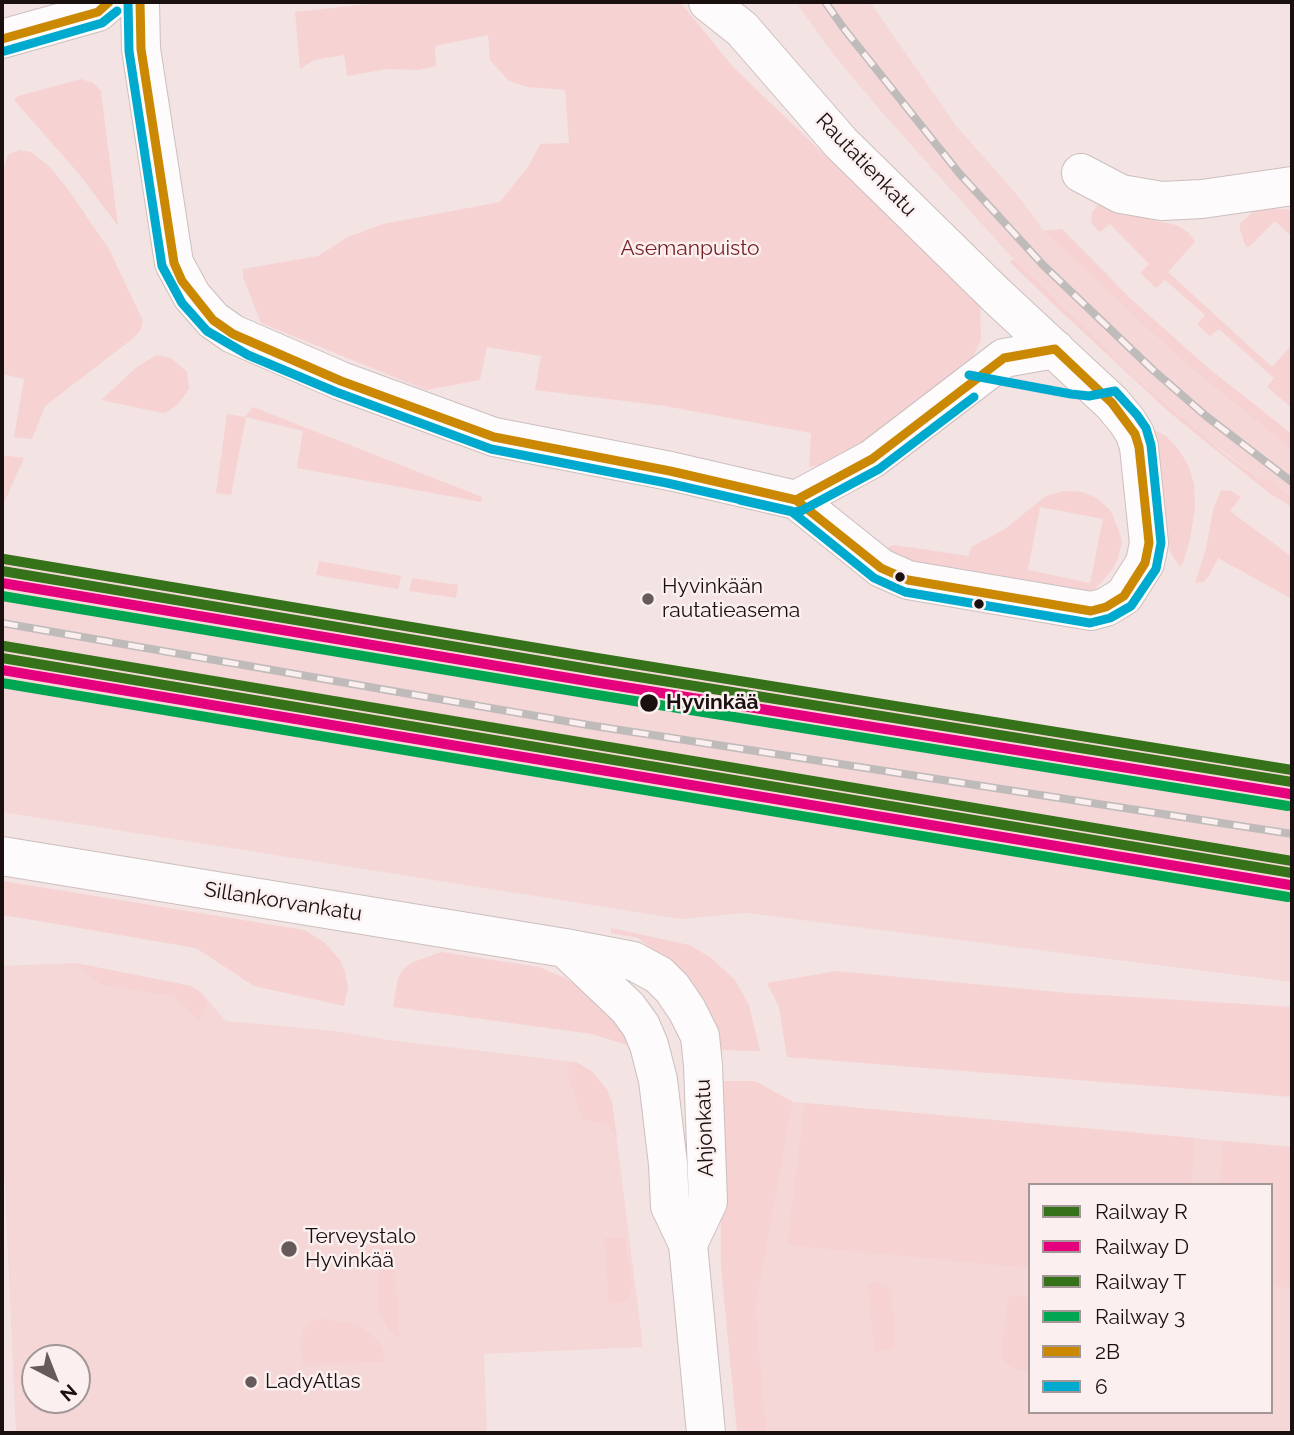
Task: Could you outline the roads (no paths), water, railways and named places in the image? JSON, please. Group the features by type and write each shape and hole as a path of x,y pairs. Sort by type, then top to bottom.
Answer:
{"street":[{"path":"2,39 98,12 109,2"},
{"name":"Rautatienkatu","path":"140,2 141,49 174,263 192,296 213,320 253,344 341,381 494,437 670,471 796,500 881,568 908,580 1091,611 1112,604 1124,596 1145,563 1149,543 1139,447 1127,421 1112,403 996,295 841,143 737,15 708,2"},
{"path":"1081,173 1121,194 1162,201 1202,199 1292,186"},
{"path":"996,295 1004,358"},
{"path":"796,500 872,459 1004,358 1055,349"},
{"name":"Sillankorvankatu","path":"2,856 633,961 659,975 687,1010"},
{"name":"Ahjonkatu","path":"565,948 628,1007 641,1026 649,1045 658,1080 670,1206 688,1244 706,1433"},
{"name":"Ahjonkatu","path":"687,1010 700,1036 704,1065 708,1202 688,1244"}],"railway":[{"path":"825,2 959,173 1043,265 1153,370 1206,416 1292,482"},
{"path":"2,623 588,725 1292,834"}],"rail line":[{"name":"T","path":"4,559 1292,770"},
{"name":"R","path":"2,571 1292,782"},
{"name":"D","path":"2,583 593,682 1290,794"},
{"name":"3","path":"2,596 1288,806"},
{"name":"T","path":"4,646 1292,861"},
{"name":"R","path":"2,658 1292,873"},
{"name":"D","path":"2,670 1290,885"},
{"name":"3","path":"2,683 1288,897"}],"place":[{"name":"Hyvinkään rautatieasema","path":"648,599"},
{"name":"Hyvinkää","path":"649,703"},
{"name":"Terveystalo Hyvinkää","path":"289,1249"},
{"name":"LadyAtlas","path":"251,1382"}],"park label":[{"name":"Asemanpuisto","path":"690,249"}]}
